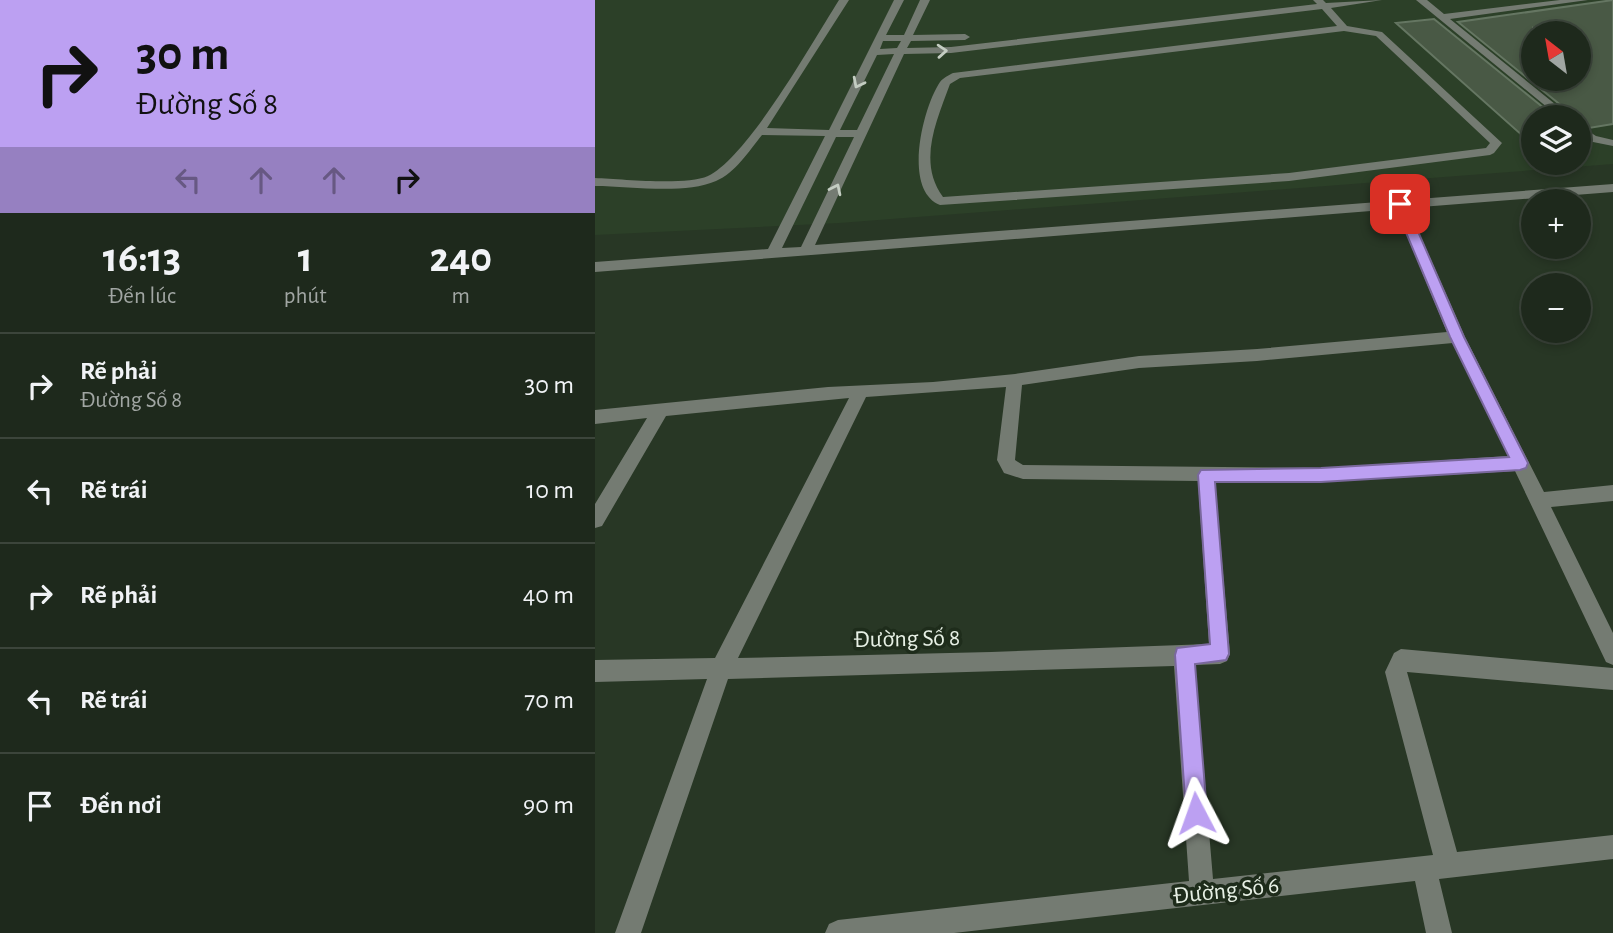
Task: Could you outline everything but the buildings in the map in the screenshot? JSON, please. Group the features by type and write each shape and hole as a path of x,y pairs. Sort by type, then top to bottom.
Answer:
{"street":[{"path":"595,182 694,182 713,178 733,162 758,131 844,0"},
{"path":"772,254 899,0"},
{"path":"806,251 925,0"},
{"path":"874,52 951,50 1212,14 1292,0"},
{"path":"882,38 982,37 1321,3 1377,0"},
{"path":"1421,0 1551,105"},
{"path":"1441,17 1583,0"},
{"path":"1321,3 1344,27 1379,34 1496,143 1490,150 1289,177 940,201 930,191 922,147 945,82 957,75 1344,27"},
{"path":"758,131 863,134"},
{"path":"1591,138 1613,143"},
{"path":"595,267 1613,188"},
{"path":"1400,204 1457,337 1613,655"},
{"path":"595,417 861,391 933,388 1015,380 1139,362 1257,355 1457,337"},
{"path":"1015,380 1006,447 1010,468 1023,472 1321,475 1520,463"},
{"path":"628,933 721,669 861,391"},
{"path":"595,520 661,410"},
{"name":"Đường Số 8","path":"595,671 1220,654 1206,475"},
{"path":"1538,500 1613,493"},
{"path":"1184,655 1202,892"},
{"path":"1439,933 1436,867 1396,672 1401,660 1613,678"},
{"name":"Đường Số 6","path":"838,933 920,928 1202,892 1613,847"}],"shaded area":[{"path":"595,0 1613,0 1613,164 1591,166 1591,105 1521,105 1521,171 839,223 595,235"}],"route":[{"path":"1196,813 1184,655 1220,654 1206,475 1321,475 1520,463 1457,337 1400,204"}]}
